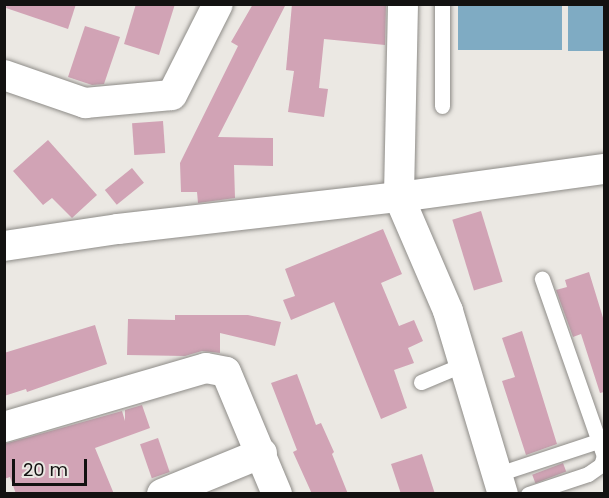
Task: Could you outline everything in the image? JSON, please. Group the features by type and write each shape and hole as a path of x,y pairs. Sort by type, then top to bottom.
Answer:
{"street":[{"path":"4,75 86,102 172,95 218,4"},
{"path":"403,4 399,197 447,311 500,484"},
{"path":"4,246 118,229 399,197 604,170"},
{"path":"4,427 206,368 226,372 262,453 277,494"},
{"path":"162,494 262,453"}],"lane":[{"path":"442,4 442,106"},
{"path":"528,494 588,474 601,465 604,456 542,279"},
{"path":"421,382 464,364"},
{"path":"500,484 598,441"}],"water":[{"path":"458,5 562,5 562,50 458,50"},
{"path":"568,5 604,5 604,51 568,51"}],"building":[{"path":"7,4 76,4 68,29 6,8"},
{"path":"136,4 175,4 159,55 124,44"},
{"path":"253,4 286,4 218,137 273,138 273,166 234,165 235,198 198,203 197,192 181,192 180,163 238,46 231,42"},
{"path":"292,4 386,4 385,45 324,39 319,88 328,89 324,117 288,112 294,71 286,70"},
{"path":"85,26 120,37 104,84 92,85 68,77"},
{"path":"163,121 165,153 134,155 132,123"},
{"path":"48,140 97,195 72,218 52,198 43,205 13,171"},
{"path":"132,168 144,183 117,205 105,190"},
{"path":"481,211 503,282 474,291 452,220"},
{"path":"383,229 402,274 381,283 399,326 414,320 423,341 408,348 414,363 394,370 407,408 381,419 334,302 291,320 283,300 295,296 285,269"},
{"path":"589,272 604,321 604,392 600,393 581,334 573,337 556,290 567,287 565,280"},
{"path":"175,315 248,315 281,322 275,346 220,333 220,353 202,351 185,356 127,355 128,319 175,320"},
{"path":"95,325 107,364 27,392 26,389 4,396 4,353"},
{"path":"522,331 557,444 526,455 502,381 515,377 502,338"},
{"path":"297,374 316,425 321,423 334,452 332,454 348,494 312,494 293,452 297,450 271,383"},
{"path":"142,405 150,428 95,448 114,494 16,494 10,477 4,479 4,444 122,411 125,421 125,410"},
{"path":"158,438 170,472 152,478 140,444"},
{"path":"422,454 435,494 401,494 391,464"},
{"path":"563,463 566,471 535,483 532,475"}]}
